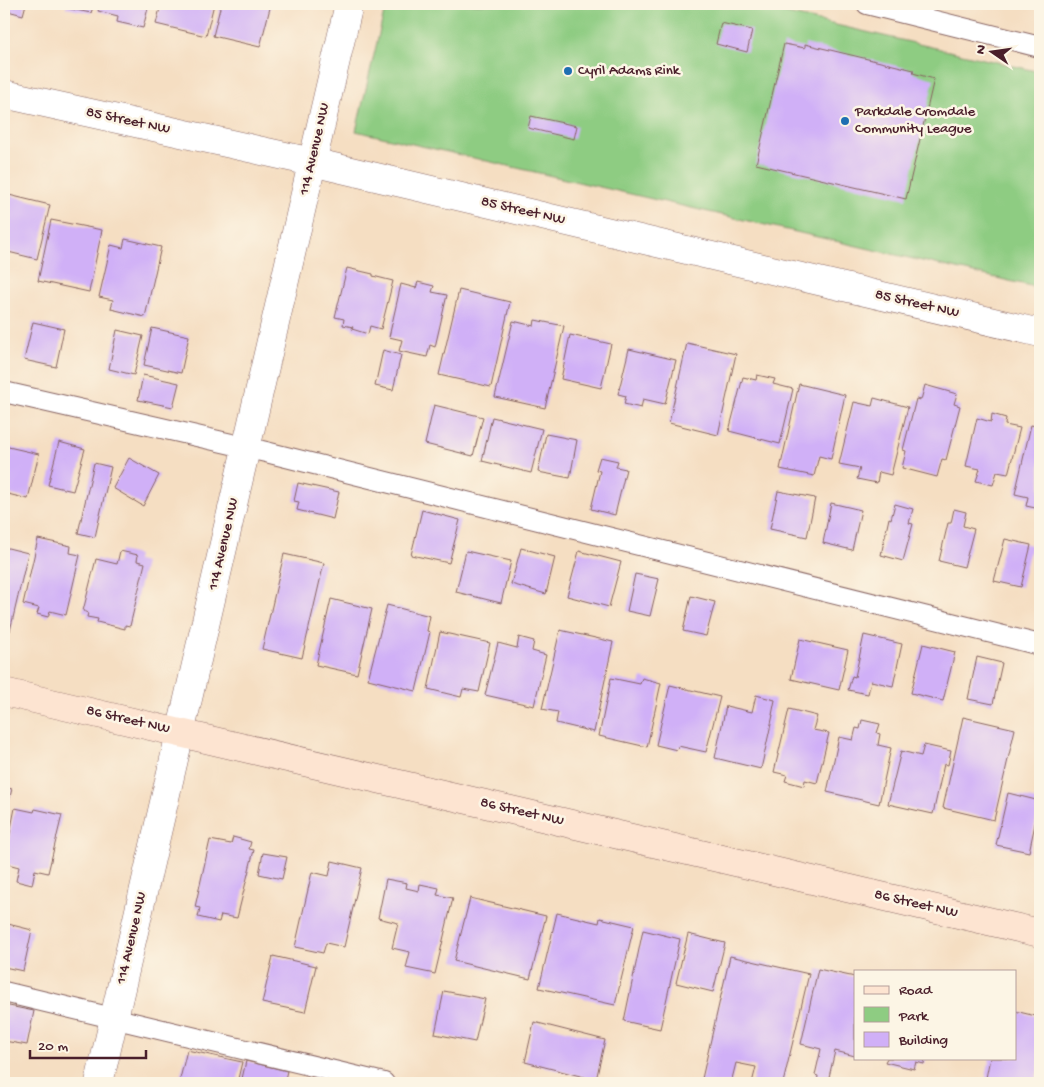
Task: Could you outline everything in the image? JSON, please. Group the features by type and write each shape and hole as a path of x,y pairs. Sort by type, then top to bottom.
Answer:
{"street":[{"name":"114 Avenue NW","path":"99,1083 349,4"},
{"name":"85 Street NW","path":"4,94 312,162 1040,333"},
{"name":"86 Street NW","path":"4,692 1040,933"}],"lane":[{"path":"866,4 1040,47"},
{"path":"4,392 246,448 1040,645"},
{"path":"4,992 384,1083"}],"green space":[{"path":"386,4 745,4 1040,72 1040,288 356,131"}],"building":[{"path":"4,4 26,4 23,15 4,10"},
{"path":"67,4 94,4 91,13 66,8"},
{"path":"100,4 149,4 143,28 117,22 118,16 98,11"},
{"path":"161,4 214,4 206,36 156,24"},
{"path":"221,4 271,4 260,47 213,36"},
{"path":"721,23 752,30 747,52 716,44"},
{"name":"Parkdale Cromdale Community League","path":"784,44 805,48 805,44 914,70 913,73 934,79 906,199 756,164"},
{"path":"531,116 577,126 574,139 528,128"},
{"path":"9,195 50,205 37,259 4,251 4,220"},
{"path":"51,220 102,230 89,292 38,281"},
{"path":"125,239 161,247 145,317 111,309 113,300 99,297 111,245 123,248"},
{"path":"347,268 393,281 381,329 370,326 368,334 352,329 353,327 343,325 344,319 335,317"},
{"path":"418,282 434,286 432,292 447,295 435,347 430,345 427,357 399,351 402,340 389,337 401,284 416,288"},
{"path":"459,290 510,302 491,387 439,375"},
{"path":"535,320 564,326 545,408 495,397 513,321 534,326"},
{"path":"33,322 64,329 56,367 24,360"},
{"path":"152,328 189,336 181,373 144,365"},
{"path":"117,330 143,336 134,375 109,369"},
{"path":"570,335 611,344 601,388 561,379"},
{"path":"687,343 736,354 718,435 669,423"},
{"path":"629,349 676,360 665,404 643,399 641,408 624,404 626,396 618,394"},
{"path":"383,350 401,355 393,390 375,386"},
{"path":"143,375 179,383 173,407 138,400"},
{"path":"757,375 775,379 773,384 793,389 780,444 729,431 743,377 756,380"},
{"path":"799,384 845,395 831,459 819,456 814,476 780,469"},
{"path":"925,385 957,394 954,404 960,406 946,460 942,459 937,477 902,468 906,451 903,450 916,399 921,400"},
{"path":"874,398 908,407 891,475 879,472 877,483 857,479 860,468 839,464 854,402 872,406"},
{"path":"434,405 483,417 473,456 425,444"},
{"path":"992,414 1006,418 1005,425 1020,428 1008,474 997,472 993,485 976,481 980,469 966,466 977,418 991,422"},
{"path":"492,417 542,429 531,473 482,461"},
{"path":"1031,425 1040,427 1040,509 1026,506 1028,497 1015,494"},
{"path":"546,434 577,440 570,478 538,472"},
{"path":"59,442 85,449 73,491 48,485"},
{"path":"4,446 39,454 28,499 4,493"},
{"path":"600,457 618,461 616,467 626,469 615,515 591,509 600,471 596,470"},
{"path":"129,458 159,475 143,506 113,488"},
{"path":"94,463 111,467 95,537 78,533"},
{"path":"298,483 339,492 333,519 297,510 299,502 294,501"},
{"path":"778,491 815,498 807,537 770,529"},
{"path":"831,503 861,510 852,550 823,543"},
{"path":"895,504 913,509 909,523 913,524 903,561 881,555 889,518 891,519"},
{"path":"954,509 966,512 963,526 974,529 964,567 939,561 948,523 951,523"},
{"path":"422,510 460,520 449,563 411,555"},
{"path":"38,539 71,546 70,553 80,555 66,615 50,611 48,617 37,614 39,608 23,604"},
{"path":"1005,539 1031,545 1021,587 994,581"},
{"path":"4,547 28,553 10,631 4,630"},
{"path":"521,548 555,557 546,594 511,584"},
{"path":"120,551 138,555 137,561 145,563 130,626 125,625 125,629 97,622 98,619 87,617 88,613 83,611 96,559 117,564"},
{"path":"466,551 511,561 501,603 456,592"},
{"path":"579,551 621,562 609,607 567,596"},
{"path":"284,554 324,563 302,658 262,649"},
{"path":"635,574 659,579 650,616 627,611"},
{"path":"691,596 715,602 706,636 683,631"},
{"path":"331,599 372,609 357,674 316,665"},
{"path":"387,605 430,616 427,631 430,632 416,691 368,679"},
{"path":"560,630 613,642 594,732 556,723 558,712 542,709"},
{"path":"440,632 490,643 479,692 463,689 461,697 428,689"},
{"path":"864,635 902,644 893,686 871,681 868,694 848,690 852,676 855,677"},
{"path":"519,637 534,641 532,651 546,655 534,706 485,695 498,643 517,648"},
{"path":"800,639 848,650 839,690 791,679"},
{"path":"923,644 955,652 943,701 911,693"},
{"path":"977,657 1002,663 993,704 968,699"},
{"path":"611,678 640,684 642,678 661,683 647,747 599,736"},
{"path":"670,685 720,697 706,752 678,746 677,750 656,745"},
{"path":"756,695 775,700 761,769 715,758 726,706 752,712"},
{"path":"789,709 817,716 813,730 829,733 817,783 805,780 804,786 785,781 787,775 774,772"},
{"path":"963,717 1015,729 994,820 943,808"},
{"path":"862,720 880,724 877,733 880,734 878,745 891,748 879,804 827,792 839,737 853,740 856,728 860,729"},
{"path":"924,745 951,751 948,765 944,764 933,814 888,804 901,751 921,756"},
{"path":"4,787 12,789 4,820"},
{"path":"1008,793 1040,801 1029,852 996,845"},
{"path":"15,808 34,812 35,809 62,815 48,873 35,870 32,885 16,881 19,867 4,863"},
{"path":"233,837 251,842 249,849 254,850 237,918 221,915 219,922 198,917 200,908 195,907 210,840 231,844"},
{"path":"263,853 287,857 282,879 259,874"},
{"path":"332,861 362,868 344,947 326,943 323,953 295,947 312,872 329,876"},
{"path":"386,879 407,883 406,888 419,891 420,884 439,888 437,895 453,898 435,974 406,968 410,952 392,948 398,923 378,918"},
{"path":"470,898 546,916 530,979 454,961"},
{"path":"557,913 599,923 600,918 634,926 615,1005 539,988"},
{"path":"4,923 32,930 23,971 4,967"},
{"path":"643,930 680,939 660,1029 624,1021"},
{"path":"688,934 725,943 713,992 676,983"},
{"path":"273,956 316,966 305,1012 262,1003"},
{"path":"730,956 809,974 783,1083 752,1083 756,1067 736,1063 731,1083 701,1083"},
{"path":"818,969 854,977 854,1056 835,1051 829,1077 851,1083 817,1083 818,1076 815,1075 821,1049 801,1044"},
{"path":"444,991 485,999 475,1042 435,1034"},
{"path":"4,1005 34,1011 27,1045 4,1041"},
{"path":"1016,1011 1040,1017 1040,1060 1035,1083 985,1083 990,1060 1016,1060"},
{"path":"534,1022 605,1040 596,1080 525,1062"},
{"path":"187,1050 242,1062 237,1083 179,1083"},
{"path":"886,1060 925,1060 924,1064 916,1062 914,1069 885,1062"},
{"path":"246,1061 287,1071 284,1083 241,1083"}],"place":[{"name":"Cyril Adams Rink","path":"568,71"},
{"name":"Parkdale Cromdale Community League","path":"845,121"}]}
